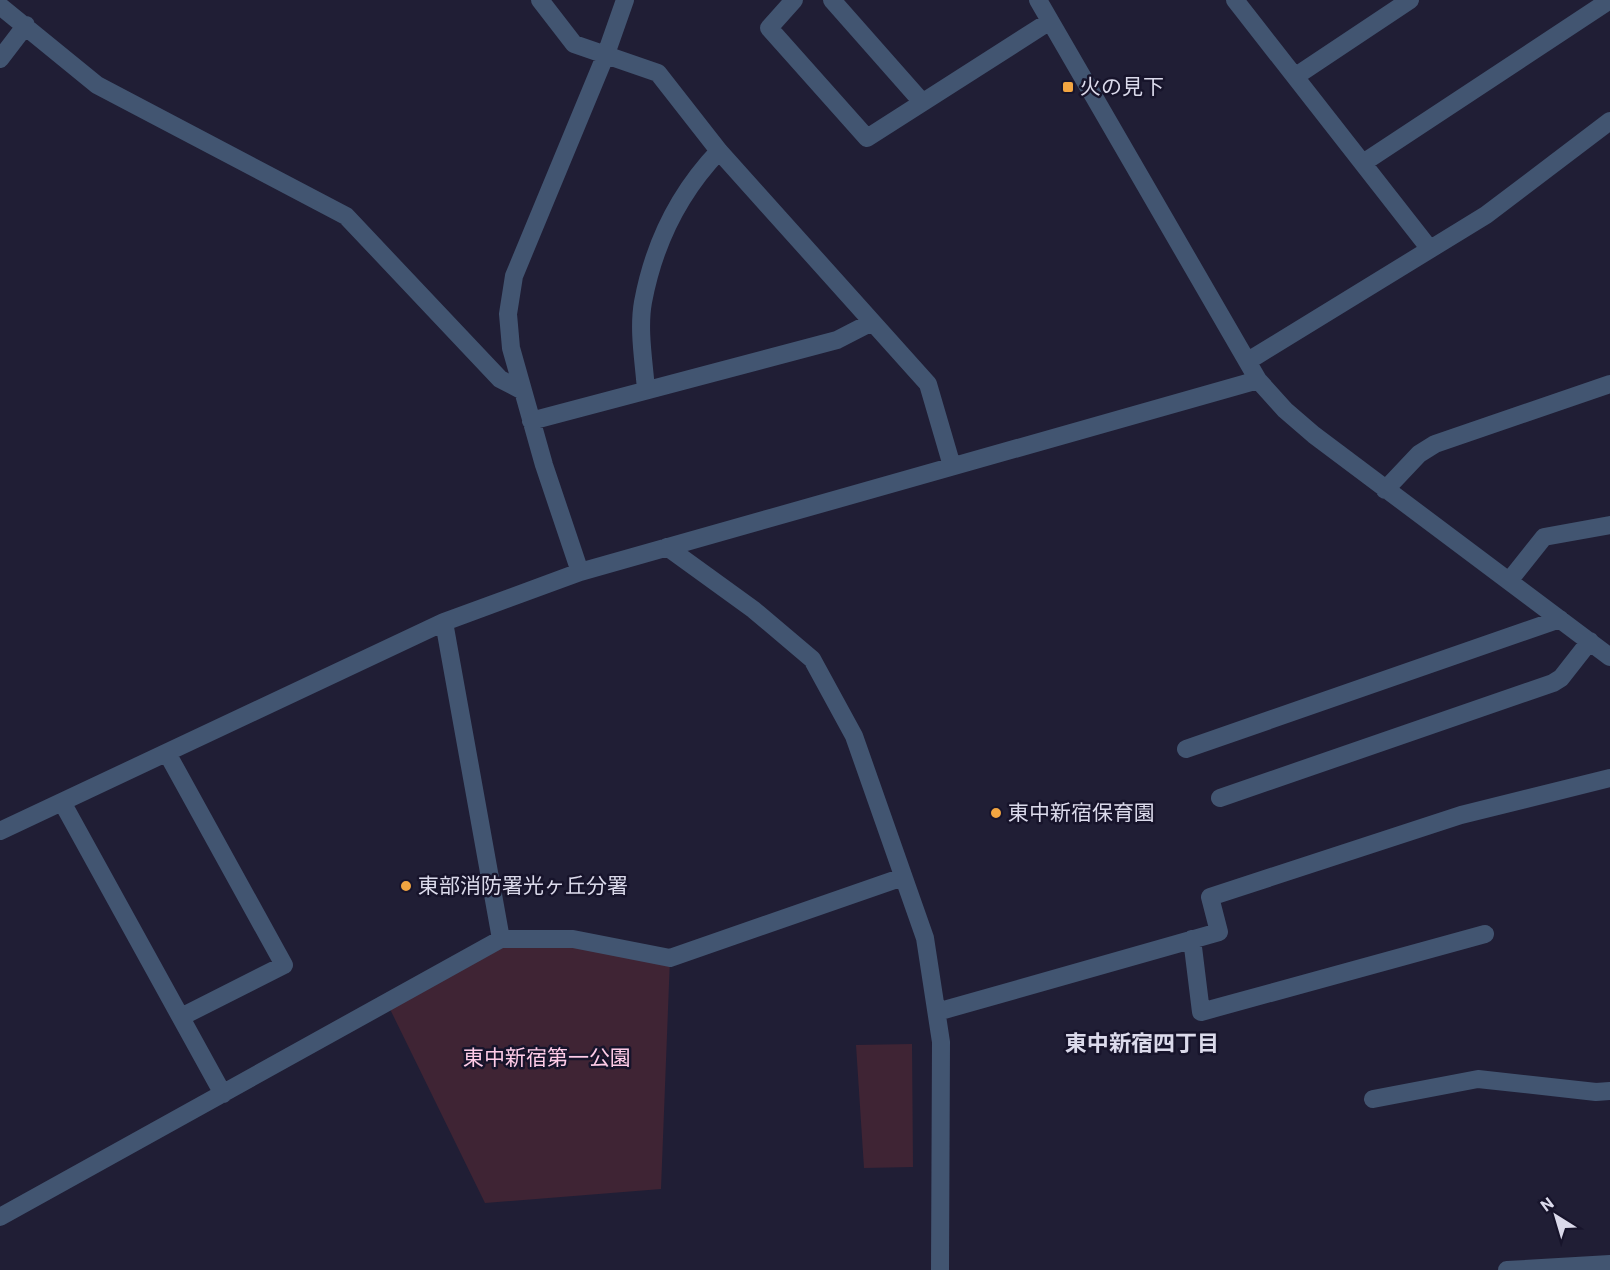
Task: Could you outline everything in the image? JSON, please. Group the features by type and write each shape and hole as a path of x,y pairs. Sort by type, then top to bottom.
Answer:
{"street":[{"path":"540,0 574,44 658,73 719,151 928,384 952,466"},
{"path":"580,573 531,421 511,348 508,314 514,276 606,54 625,0"},
{"path":"794,0 769,28 867,138 1050,21"},
{"path":"832,0 922,102"},
{"path":"1038,0 1258,380 1292,416 1385,490 1610,657"},
{"path":"1235,0 1429,248"},
{"path":"1296,76 1410,0"},
{"path":"1363,163 1610,0"},
{"path":"0,6 97,84 346,216 500,379 523,391"},
{"path":"0,59 26,25"},
{"path":"1248,361 1486,214 1610,121"},
{"path":"646,390 643,304 658,244 676,205 695,176 719,151"},
{"path":"531,421 837,339 872,322"},
{"path":"0,831 444,622 580,573 1258,380"},
{"path":"1385,490 1419,454 1435,444 1610,384"},
{"path":"1509,581 1544,537 1610,525"},
{"path":"667,547 754,610 812,660 854,736 925,938 937,1012 941,1042 940,1270"},
{"path":"1186,749 1560,619"},
{"path":"444,622 501,939"},
{"path":"1220,798 1553,683 1561,678 1590,641"},
{"path":"167,753 284,965 181,1017"},
{"path":"937,1012 1219,932 1210,897 1461,815 1610,778"},
{"path":"62,802 223,1094"},
{"path":"0,1217 501,939 573,939 670,958 903,877"},
{"path":"1192,939 1201,1012 1485,933"},
{"path":"1373,1099 1478,1079 1596,1092 1610,1090"},
{"path":"1507,1270 1610,1264"}],"green space":[{"name":"東中新宿第一公園","path":"501,939 670,958 661,1189 485,1203 387,1003"},
{"path":"912,1044 913,1167 864,1168 856,1045"}],"place":[{"name":"火の見下","path":"1068,87"},
{"name":"東中新宿保育園","path":"996,813"},
{"name":"東部消防署光ヶ丘分署","path":"406,886"}],"district":[{"name":"東中新宿四丁目","path":"1142,1043"}]}
